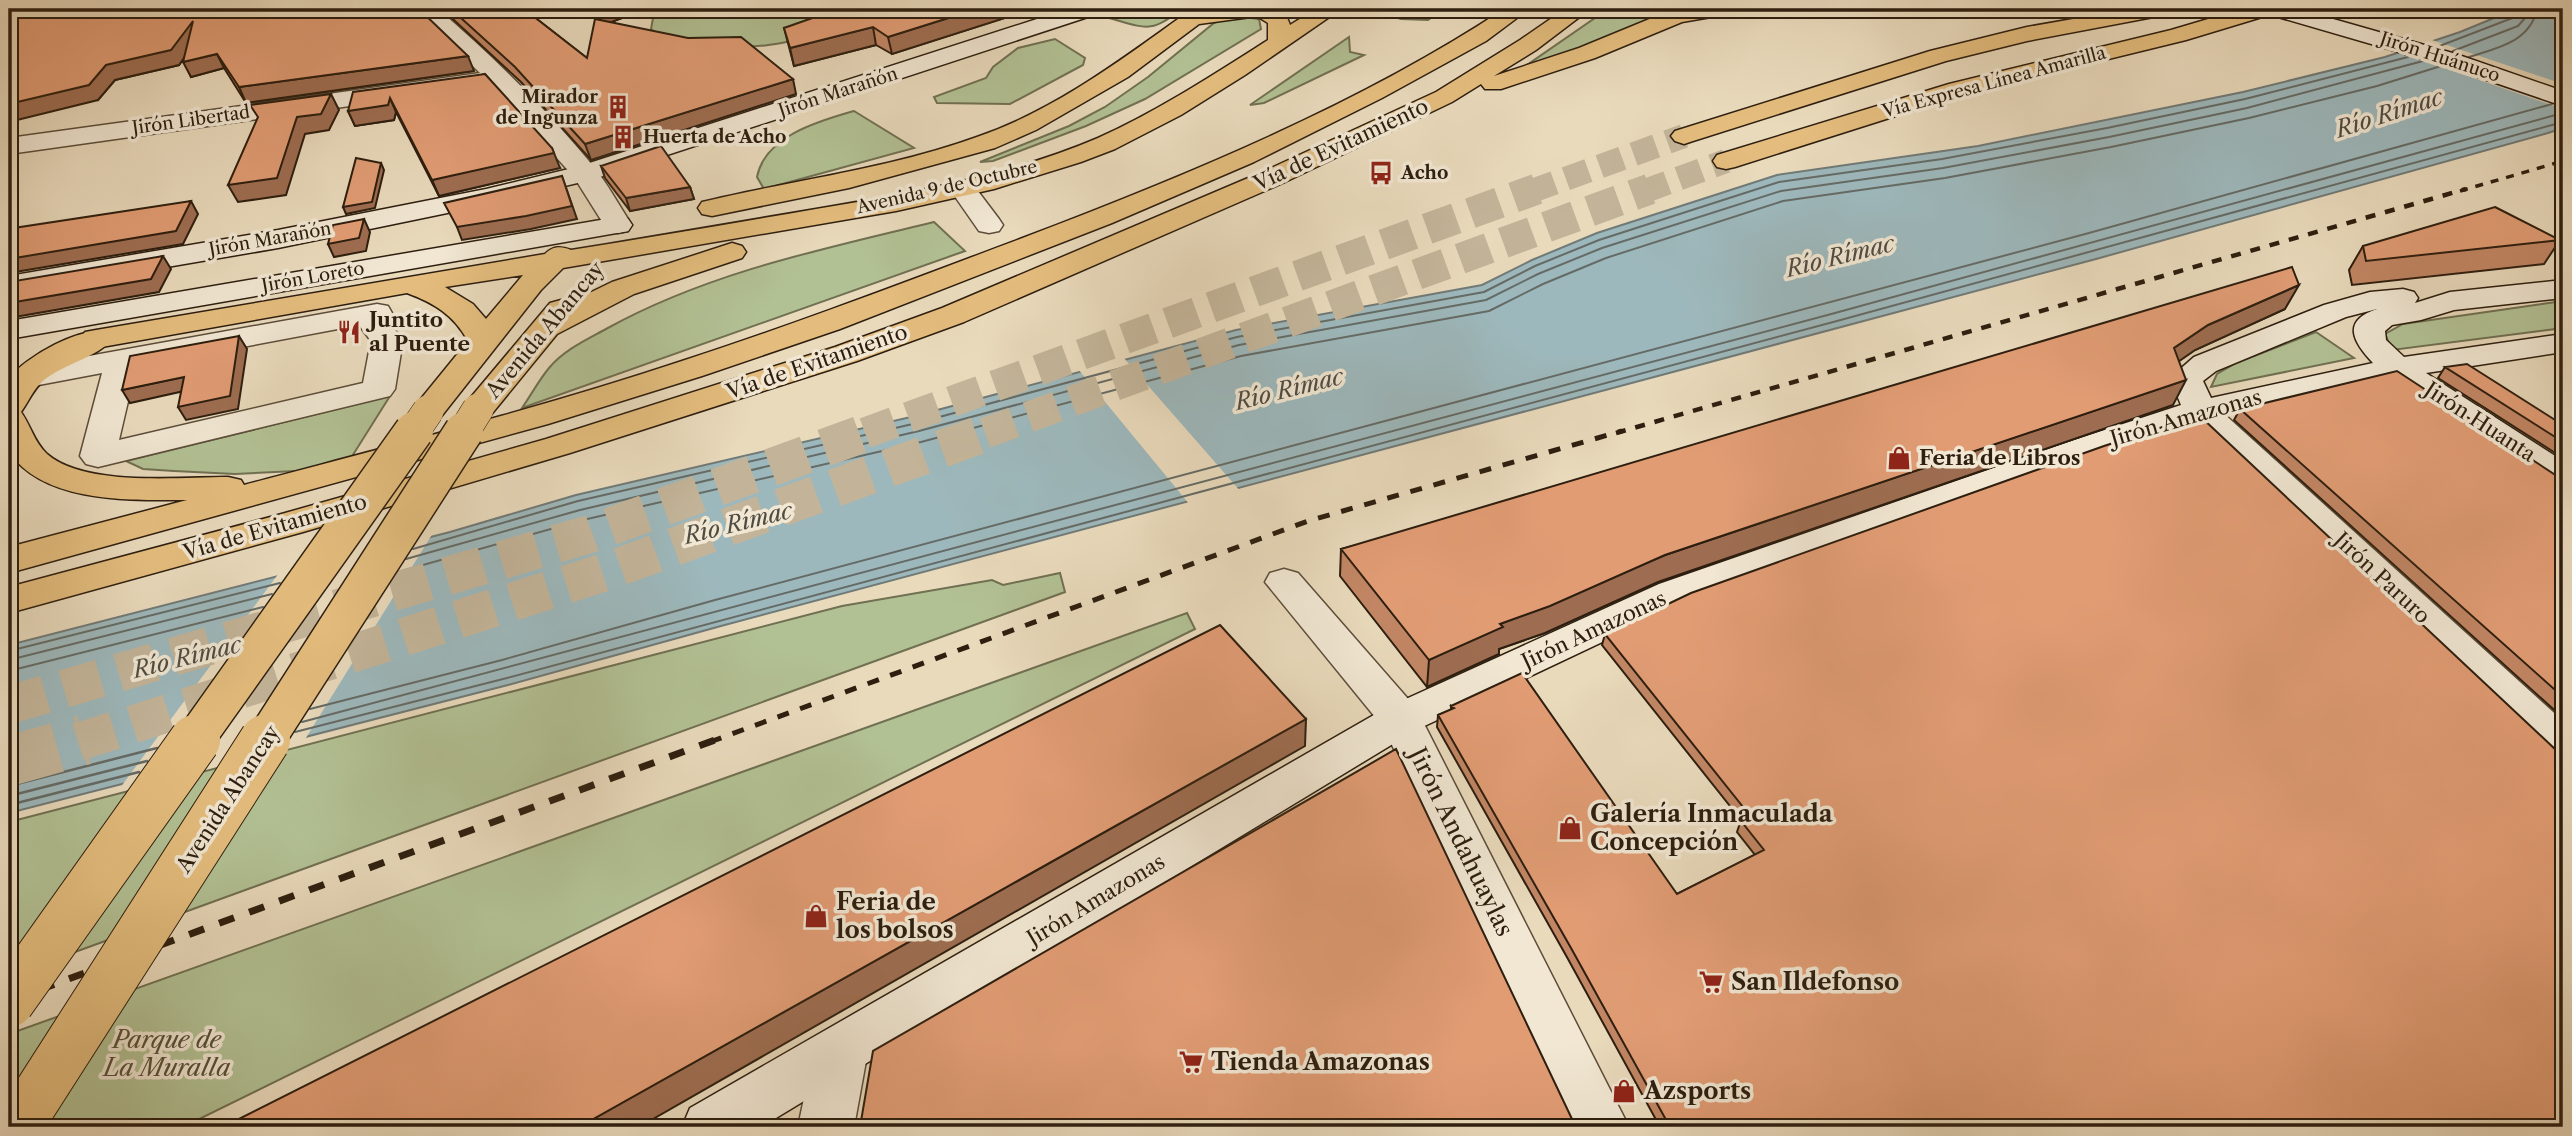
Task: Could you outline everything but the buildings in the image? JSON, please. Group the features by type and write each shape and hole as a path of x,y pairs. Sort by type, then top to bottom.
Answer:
{"main road":[{"path":"1279,42 1289,22 1290,9"},
{"name":"Avenida 9 de Octubre","path":"624,232 902,201 962,188 1073,157 1128,132 1219,82 1330,9"},
{"name":"Vía de Evitamiento","path":"9,560 536,417 691,369 938,281 1245,157 1374,93 1478,36 1518,9"},
{"name":"Vía de Evitamiento","path":"9,600 290,524 558,446 846,354 953,315 1146,234 1444,97 1528,45 1579,9"},
{"path":"1444,97 1587,53 1677,16 1721,9"},
{"name":"Vía Expresa Línea Amarilla","path":"1726,160 1957,89 2178,35 2264,9"},
{"name":"Vía Expresa Línea Amarilla","path":"1684,135 1938,56 2027,34 2156,10"},
{"path":"1198,14 1233,11 1263,13 1275,17 1279,22 1279,42"},
{"name":"Avenida 9 de Octubre","path":"681,214 849,180 986,143 1027,125 1120,72 1198,14"},
{"path":"544,328 606,295 656,276 902,201"},
{"name":"Jirón Loreto","path":"18,367 64,354 96,339 553,261 624,232"},
{"name":"Avenida Abancay","path":"17,1127 478,409 624,232"},
{"name":"Avenida Abancay","path":"9,1002 428,411 483,340 553,261"},
{"path":"409,284 440,295 467,313 483,340"},
{"path":"9,406 18,367"},
{"path":"9,419 19,443 39,465 72,479 125,488 279,488"}],"street":[{"path":"425,9 461,40 585,173 624,232"},
{"path":"1015,9 1030,29"},
{"name":"Jirón Marañón","path":"9,285 278,239 486,197 585,173 1089,9"},
{"name":"Jirón Huánuco","path":"2276,9 2436,55 2563,99"},
{"name":"Jirón Huánuco","path":"2309,9 2423,41 2563,88"},
{"name":"Jirón Libertad","path":"9,146 497,78"},
{"path":"962,188 989,225"},
{"name":"Jirón Loreto","path":"9,330 624,232"},
{"path":"2200,410 2186,378 2205,363 2335,311 2370,301 2422,297 2450,301 2563,289"},
{"name":"Jirón Huanta","path":"2450,301 2421,311 2384,317 2371,324 2371,342 2396,368 2563,477"},
{"path":"18,367 122,360 372,314 387,340 378,389 98,456 122,360"},
{"name":"Jirón Amazonas","path":"710,1127 1401,719 1673,593 2086,447 2200,410 2396,368 2563,343"},
{"name":"Jirón Paruro","path":"2200,410 2563,747"},
{"name":"Jirón Andahuaylas","path":"1284,582 1401,719 1601,1127"},
{"path":"826,1127 841,1050"}],"green space":[{"path":"662,9 842,9 817,28 788,42 723,47 700,46 663,37 651,29 653,18"},
{"path":"1133,9 1181,9 1163,22 1148,27 1109,18"},
{"path":"1443,9 1428,20 1401,19 1376,11"},
{"path":"1608,9 1699,9 1635,25 1511,76"},
{"path":"1233,16 1259,19 1261,29 1145,99 1086,126 993,161 980,162 1069,126 1105,107 1148,77 1214,23"},
{"path":"1349,37 1350,52 1364,55 1264,103 1250,105"},
{"path":"1055,39 1085,58 1083,65 1010,104 937,103 934,97 986,78 993,67 1018,48"},
{"path":"854,111 914,148 764,189 757,177 762,163 782,141 810,125"},
{"path":"934,222 965,251 522,408 545,373 561,356 583,341 644,309 684,292 766,265"},
{"path":"2563,301 2563,328 2392,350 2385,334 2403,324"},
{"path":"2316,332 2354,358 2211,387 2217,374 2236,363"},
{"path":"390,396 351,458 317,470 235,474 143,469 126,461"},
{"path":"1060,573 1065,592 9,976 9,822 842,606 992,580 1003,585"},
{"name":"Parque de La Muralla","path":"1187,613 1195,629 183,1127 9,1127 9,1034"}],"water":[{"name":"Río Rímac","path":"2516,9 2563,9 2563,128 2096,259 508,685 9,813 9,645 450,532 576,495 915,416 1236,330 1482,285 1532,260 1597,233 1777,175 1978,146 2243,92 2385,57 2460,32"}],"pier":[{"path":"2429,39 2563,84 2563,109 2393,50"},
{"path":"1123,357 1241,492 1190,505 1078,369"},
{"path":"433,533 304,741 120,788 279,573"}],"tunnel":[{"path":"1532,191 1684,136"},
{"path":"1645,191 1726,161"},
{"path":"865,433 1537,189"},
{"path":"985,433 1650,189"},
{"path":"9,705 590,534 870,431"},
{"path":"78,742 608,571 990,431"},
{"path":"9,761 84,740"}],"railway":[{"path":"2460,191 2563,161"},
{"path":"1616,433 2466,189"},
{"path":"710,742 1308,521 1622,431"},
{"path":"9,1001 715,740"}],"place":[{"name":"Mirador de Ingunza","path":"618,107"},
{"name":"Huerta de Acho","path":"623,137"},
{"name":"Acho","path":"1381,173"},
{"name":"Juntito al Puente","path":"349,332"},
{"name":"Feria de Libros","path":"1899,458"},
{"name":"Galería Inmaculada Concepción","path":"1570,828"},
{"name":"Feria de los bolsos","path":"816,916"},
{"name":"San Ildefonso","path":"1711,982"},
{"name":"Tienda Amazonas","path":"1191,1062"},
{"name":"Azsports","path":"1624,1091"}]}
